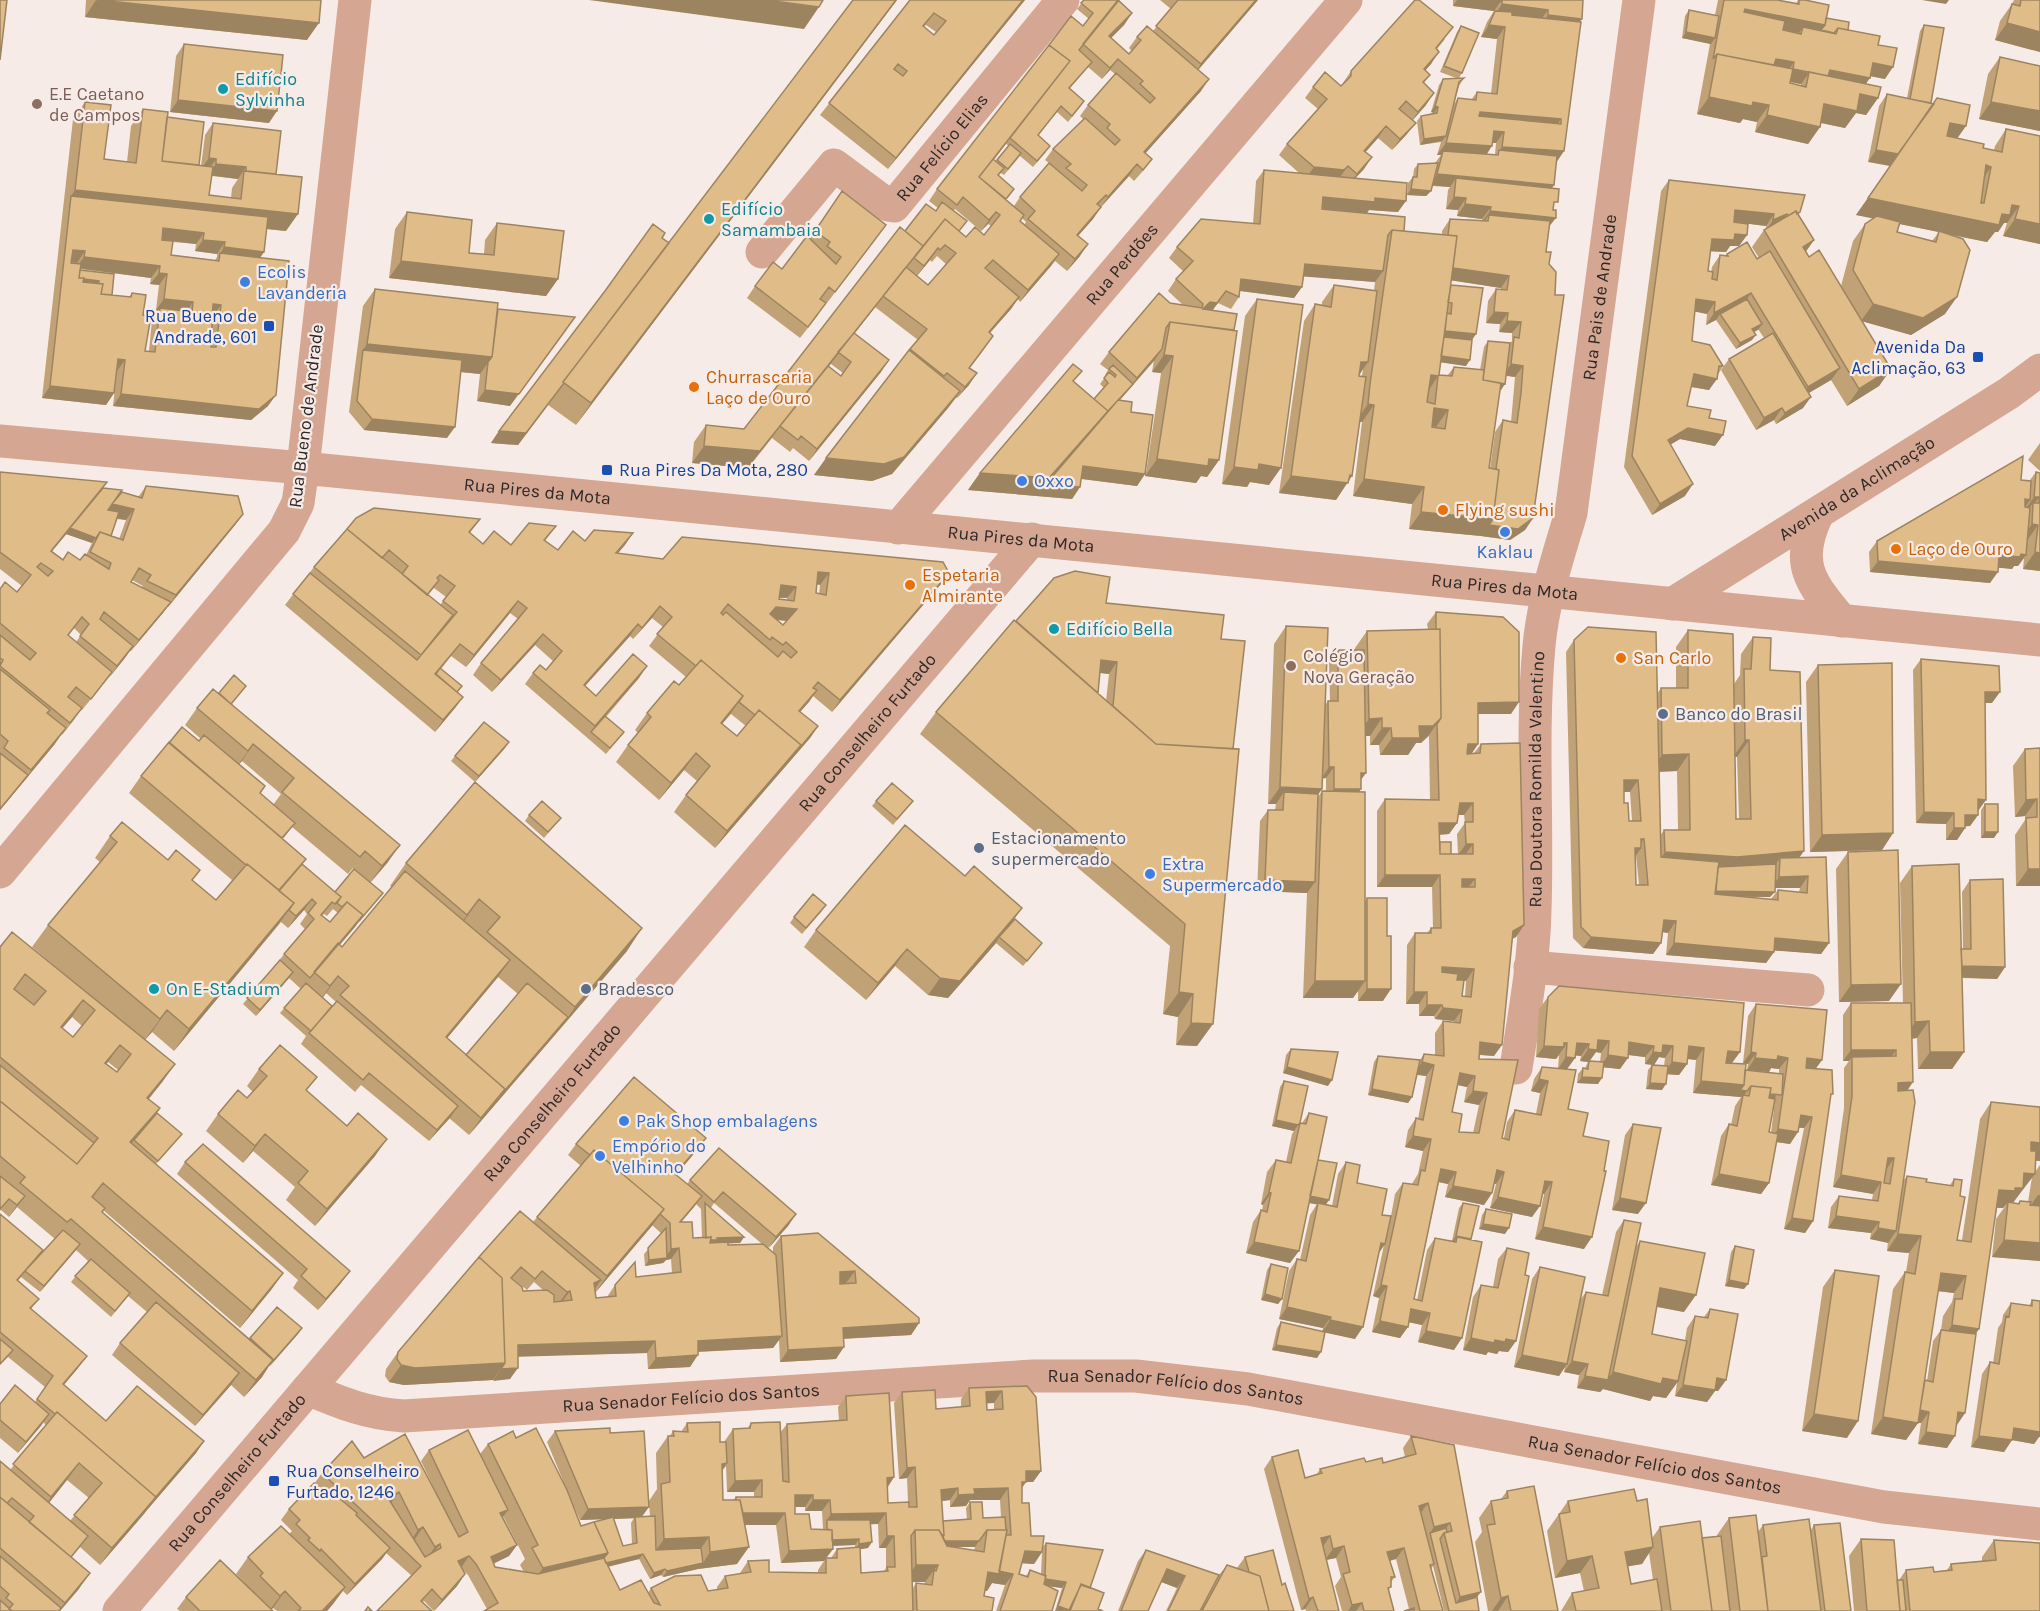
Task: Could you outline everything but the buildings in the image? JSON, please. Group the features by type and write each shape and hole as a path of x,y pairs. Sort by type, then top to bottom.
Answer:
{"street":[{"name":"Rua Bueno de Andrade","path":"0,872 284,531 298,502 355,0"},
{"name":"Rua Felício Elias","path":"762,252 834,165 888,206 894,206 1063,0"},
{"name":"Rua Perdões","path":"898,528 1346,0"},
{"name":"Rua Pais de Andrade","path":"1548,592 1571,513 1639,0"},
{"name":"Avenida da Aclimação","path":"1672,604 2009,393 2040,370"},
{"name":"Rua Pires da Mota","path":"0,441 1032,539 2040,640"},
{"path":"1816,515 1806,542 1804,554 1806,566 1819,593 1842,621"},
{"name":"Rua Conselheiro Furtado","path":"121,1610 1032,539"},
{"name":"Rua Doutora Romilda Valentino","path":"1516,1068 1535,911 1535,784 1539,645 1548,592"},
{"path":"1530,967 1808,990"},
{"name":"Rua Senador Felício dos Santos","path":"308,1389 376,1415 404,1416 1033,1376 1136,1376 1248,1389 1884,1507 2040,1524"}],"place":[{"name":"Edifício Sylvinha","path":"223,89"},
{"name":"E.E Caetano de Campos","path":"37,104"},
{"name":"Edifício Samambaia","path":"709,219"},
{"name":"Ecolis Lavanderia","path":"245,282"},
{"name":"Rua Bueno de Andrade, 601","path":"269,326"},
{"name":"Avenida Da Aclimação, 63","path":"1978,357"},
{"name":"Churrascaria Laço de Ouro","path":"694,387"},
{"name":"Rua Pires Da Mota, 280","path":"607,470"},
{"name":"Oxxo","path":"1022,481"},
{"name":"Flying sushi","path":"1443,510"},
{"name":"Kaklau","path":"1505,532"},
{"name":"Laço de Ouro","path":"1896,549"},
{"name":"Espetaria Almirante","path":"910,585"},
{"name":"Edifício Bella","path":"1054,629"},
{"name":"San Carlo","path":"1621,658"},
{"name":"Colégio Nova Geração","path":"1291,666"},
{"name":"Banco do Brasil","path":"1663,714"},
{"name":"Estacionamento supermercado","path":"979,848"},
{"name":"Extra Supermercado","path":"1150,874"},
{"name":"On E-Stadium","path":"154,989"},
{"name":"Bradesco","path":"586,989"},
{"name":"Pak Shop embalagens","path":"624,1121"},
{"name":"Empório do Velhinho","path":"600,1156"},
{"name":"Rua Conselheiro Furtado, 1246","path":"274,1481"}]}
